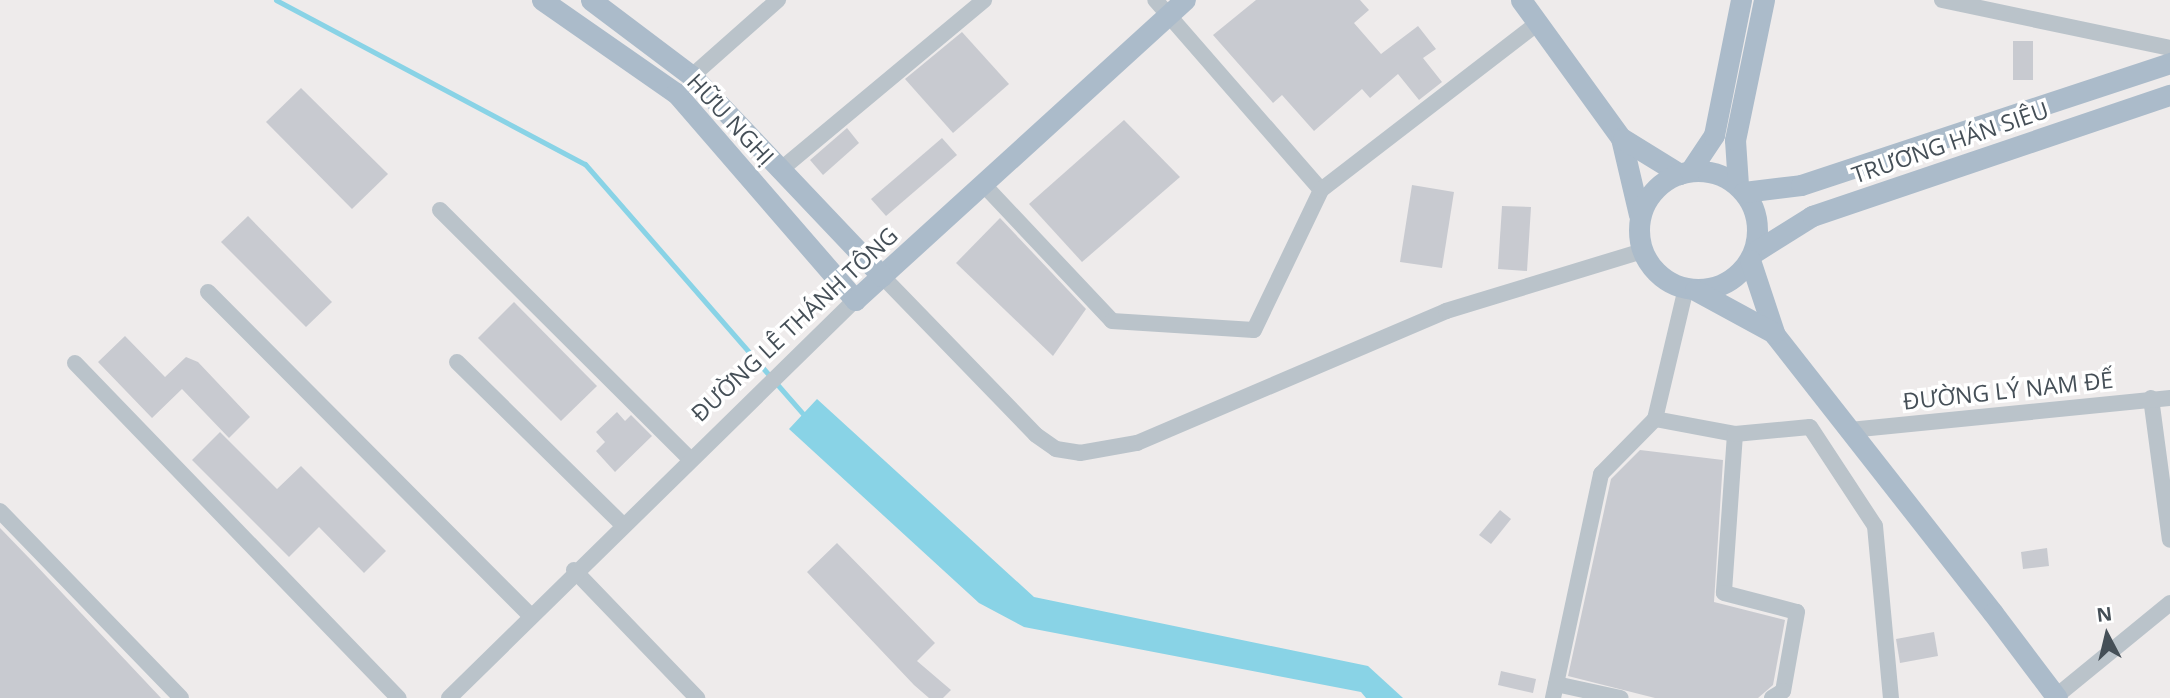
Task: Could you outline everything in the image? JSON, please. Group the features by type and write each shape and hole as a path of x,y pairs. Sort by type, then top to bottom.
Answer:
{"main road":[{"name":"HỮU NGHỊ","path":"542,0 676,93 855,300"},
{"name":"HỮU NGHỊ","path":"591,0 692,76 881,276"},
{"name":"ĐƯỜNG LÊ THÁNH TÔNG","path":"855,300 983,184 1162,7 1185,0"},
{"path":"1521,0 1621,138 1640,221 1642,251 1659,275 1775,335"},
{"path":"1640,221 1653,192 1685,172 1714,135 1741,0"},
{"path":"1763,0 1735,140 1741,189 1757,221 1751,256 1775,335 1993,613 2056,698"},
{"path":"603,42 618,20"},
{"name":"TRƯƠNG HÁN SIÊU","path":"1741,189 1801,185 2170,64"},
{"name":"TRƯƠNG HÁN SIÊU","path":"1751,256 1811,216 2170,95"},
{"path":"1621,138 1685,172 1716,173 1741,189"},
{"path":"1689,289 1726,283 1751,256"}],"street":[{"path":"692,76 778,0"},
{"path":"779,171 984,0"},
{"path":"1950,1 2170,48"},
{"path":"1162,7 1321,190"},
{"path":"983,184 1112,321 1254,330 1321,190 1538,23"},
{"path":"440,210 690,459"},
{"path":"881,276 1018,419 1056,449 1080,453 1147,439 1446,311 1642,251"},
{"path":"1621,698 1555,691 1601,474 1655,419 1689,289"},
{"path":"208,292 530,615"},
{"name":"ĐƯỜNG LÊ THÁNH TÔNG","path":"449,698 573,570 855,300"},
{"path":"457,362 622,524"},
{"path":"75,363 399,698"},
{"name":"ĐƯỜNG LÝ NAM ĐẾ","path":"1850,430 2170,397"},
{"path":"2151,398 2170,540"},
{"path":"1655,419 1735,434 1810,427 1875,526 1891,698"},
{"path":"1735,434 1724,593 1797,612 1783,691 1772,698"},
{"path":"0,512 181,698"},
{"path":"573,570 698,698"},
{"path":"2056,698 2170,603"}],"water":[{"path":"817,399 1034,597 1368,666 1403,698 1366,698 1361,692 1024,627 979,603 789,429"}],"building":[{"path":"1256,0 1360,0 1369,10 1354,23 1381,54 1418,26 1436,49 1423,58 1442,82 1419,100 1398,74 1370,98 1362,89 1314,131 1282,95 1273,103 1213,35"},
{"path":"962,32 1009,84 953,133 905,79"},
{"path":"2013,41 2033,41 2033,80 2013,80"},
{"path":"301,88 388,174 352,209 266,122"},
{"path":"1124,120 1180,177 1082,262 1029,204"},
{"path":"847,128 859,143 823,175 810,160"},
{"path":"942,138 957,155 886,216 871,199"},
{"path":"1412,185 1454,192 1442,268 1400,262"},
{"path":"1502,206 1531,207 1527,271 1498,269"},
{"path":"248,216 332,302 306,327 221,242"},
{"path":"1000,218 1086,309 1053,356 956,263"},
{"path":"514,302 597,386 561,421 478,338"},
{"path":"125,336 165,377 186,357 198,362 250,417 229,438 182,389 152,418 98,362"},
{"path":"617,412 625,421 631,415 652,436 615,472 596,451 605,442 596,432"},
{"path":"220,432 277,489 301,466 386,551 364,573 319,527 289,557 192,460"},
{"path":"1640,450 1723,460 1714,602 1785,620 1773,685 1758,698 1655,698 1568,676 1611,479"},
{"path":"1500,510 1511,519 1491,544 1479,535"},
{"path":"0,528 32,561 161,698 0,698"},
{"path":"837,543 935,643 917,661 951,690 943,698 929,698 914,685 807,572"},
{"path":"2047,548 2049,566 2023,569 2021,552"},
{"path":"1934,632 1938,656 1900,663 1896,639"},
{"path":"1501,671 1536,679 1533,693 1498,685"}],"waterway":[{"path":"276,0 585,164 806,417"}]}
